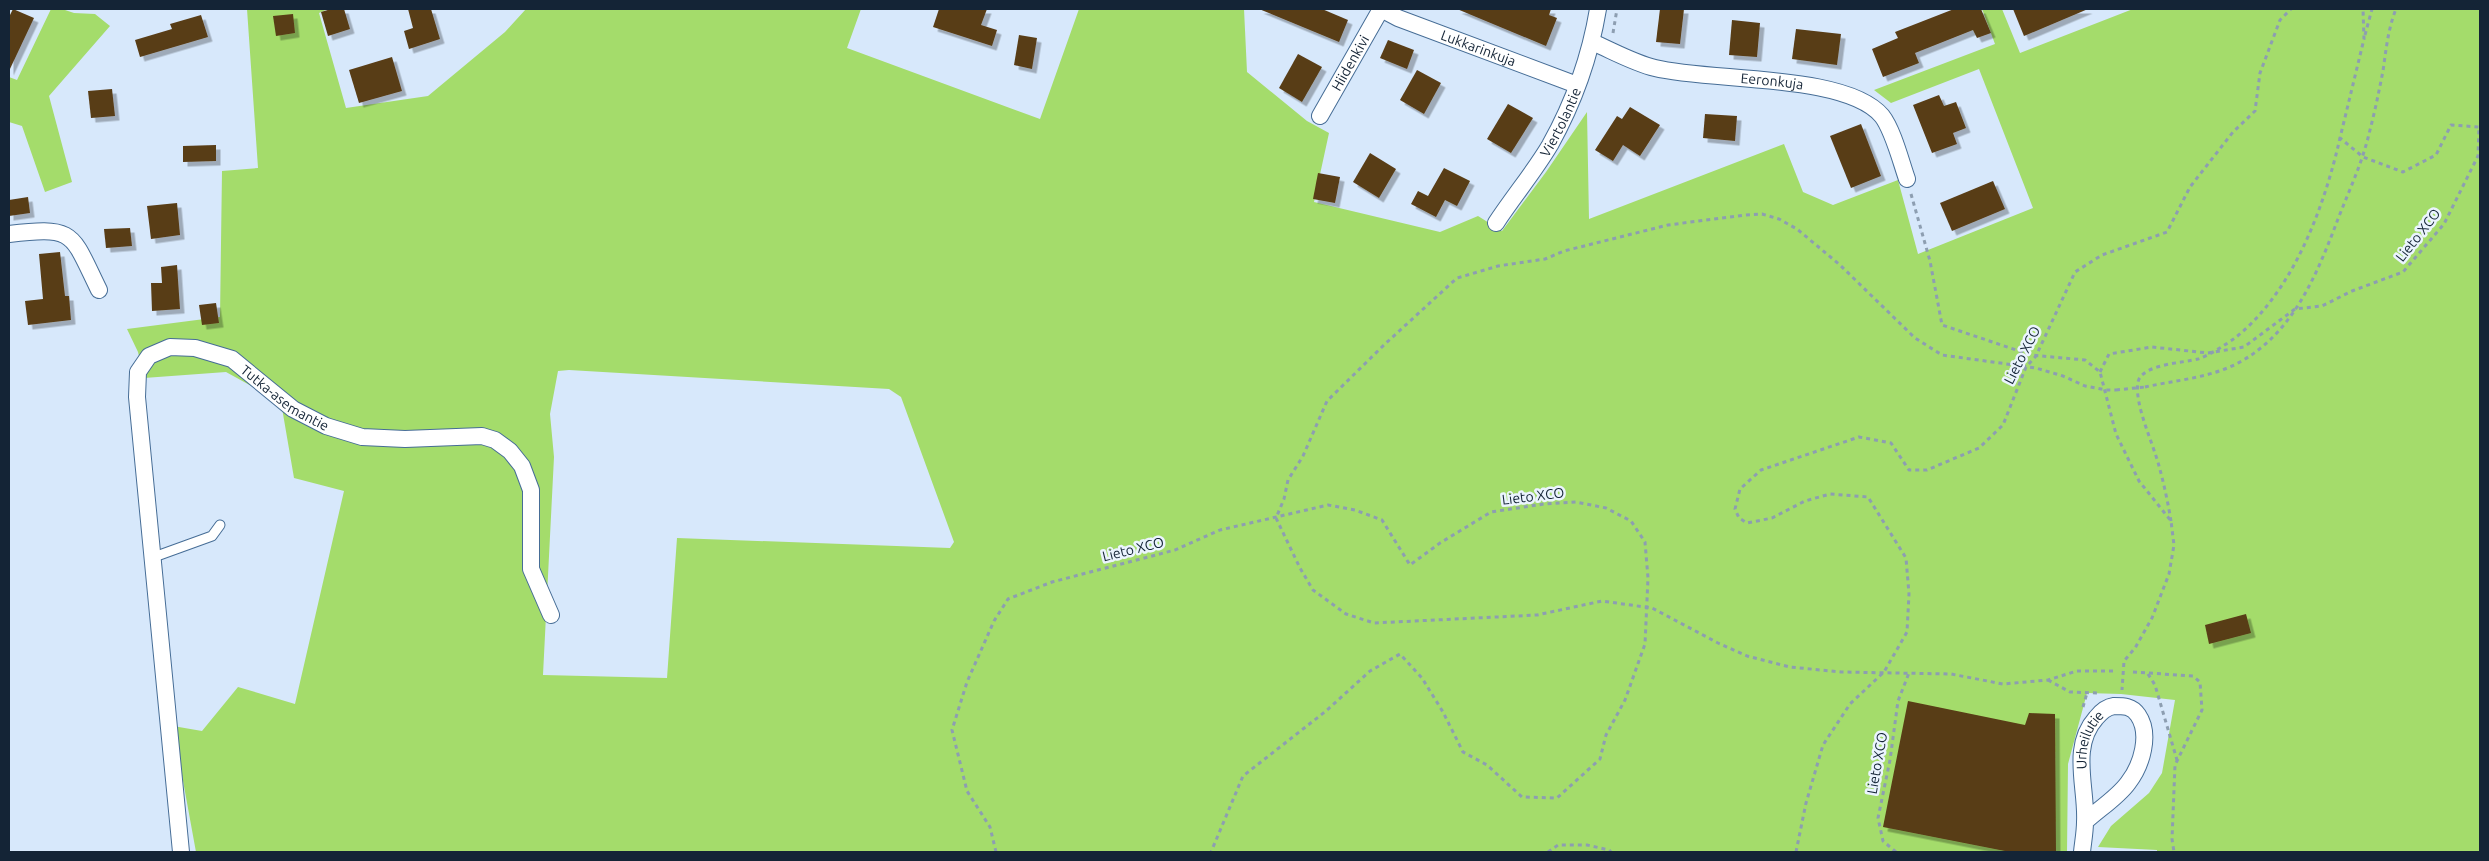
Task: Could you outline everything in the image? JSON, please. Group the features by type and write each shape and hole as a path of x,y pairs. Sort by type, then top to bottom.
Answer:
{"street":[{"name":"Lukkarinkuja","path":"1381,9 1398,18 1577,85"},
{"name":"Hiidenkivi","path":"1320,116 1381,9"},
{"name":"Viertolantie","path":"1496,223 1549,146 1569,109 1592,42 1598,9"},
{"name":"Eeronkuja","path":"1592,42 1654,68 1685,73 1799,84 1847,96 1869,105 1883,117 1907,179"},
{"path":"9,234 46,230 62,233 76,243 99,290"},
{"name":"Tutka-asemantie","path":"181,852 154,557 137,397 138,372 148,356 170,347 195,348 232,359 294,410 335,428 362,437 405,440 482,436 495,440 510,451 522,466 531,490 531,569 551,615"},
{"name":"Urheilutie","path":"2082,852 2086,821 2081,754 2084,736 2090,724 2100,714 2111,707 2127,706 2136,712 2143,722 2143,748 2137,766 2128,783 2086,821"}],"lane":[{"path":"154,557 212,536 220,525"}],"path":[{"path":"1610,50 1617,9"},
{"name":"Lieto XCO","path":"1796,852 1806,803 1823,745 1850,704 1884,672 1907,632 1909,594 1906,558 1868,497 1830,494 1805,501 1772,518 1747,523 1739,518 1735,509 1740,489 1761,470 1859,437 1891,443 1910,470 1927,470 1979,448 2003,425 2026,367 2036,356 2075,272 2102,255 2167,232 2190,188 2233,132 2255,111 2260,73 2280,20 2291,9"},
{"path":"2363,9 2364,40"},
{"path":"2122,680 2124,661 2135,648 2152,618 2169,574 2174,545 2171,521 2159,466 2138,396 2138,380 2145,371 2200,358 2208,354 2234,339 2271,304 2302,250 2332,171 2372,9"},
{"path":"2113,671 2077,671 2048,680 2003,684 1951,674 1841,672 1790,667 1747,656 1718,643 1672,617 1646,607 1602,601 1537,615 1374,623 1346,614 1313,590 1300,568 1276,518 1284,499 1288,480 1303,456 1327,401 1385,344 1457,278 1498,266 1545,259 1628,234 1668,225 1762,214 1797,228 1840,265 1915,338 1942,355 2026,367 2063,376 2084,386 2106,390 2145,387 2200,377 2240,362 2277,333 2304,298 2324,257 2363,158 2382,72 2389,26 2396,9"},
{"name":"Lieto XCO","path":"2295,309 2322,306 2352,291 2403,272 2444,224 2478,156 2479,127 2451,125 2436,155 2403,172 2363,158 2340,138"},
{"path":"1907,179 1930,261 1942,325 2031,354 2085,360 2100,372 2116,434 2139,481 2171,521"},
{"path":"2100,372 2109,354 2152,347 2208,354 2244,347 2295,309"},
{"name":"Lieto XCO","path":"996,852 990,827 967,791 952,730 967,682 994,621 1008,599 1052,582 1175,550 1220,530 1328,504 1355,510 1382,520 1410,565 1440,543 1491,512 1544,504 1576,502 1606,508 1631,521 1645,542 1648,578 1645,644 1625,700 1606,735 1600,759 1557,798 1522,797 1487,765 1463,752 1443,712 1422,678 1400,654 1370,671 1326,711 1243,776 1211,852"},
{"path":"2133,672 2193,676 2200,682 2202,710 2177,760"},
{"name":"Lieto XCO","path":"1896,852 1883,841 1878,818 1890,760 1898,701 1909,673"},
{"path":"2147,674 2155,684 2177,760 2172,838 2174,852"},
{"path":"2048,680 2070,692 2087,693"},
{"path":"1548,852 1558,844 1587,845 1612,852"}],"green space":[{"path":"51,9 95,14 110,26 49,96 72,182 45,192 22,126 9,122 9,77 17,80"},
{"path":"247,9 328,9 319,13 346,108 428,96 505,32 526,9 861,9 847,48 1040,119 1079,9 1244,9 1247,72 1307,121 1329,133 1314,202 1440,232 1478,216 1502,231 1546,172 1587,112 1589,219 1784,144 1803,192 1833,205 1898,180 1918,254 2033,208 1979,69 1891,103 1874,90 1995,44 1982,9 2002,9 2020,53 2133,9 2480,9 2480,852 2157,852 2157,850 2098,847 2111,826 2149,793 2162,773 2175,700 2121,694 2087,693 2068,764 2067,852 196,852 173,726 202,731 238,687 295,704 344,491 294,478 282,408 255,388 226,372 144,378 138,352 127,329 220,317 222,171 258,168","holes":["569,370 889,389 901,397 954,542 950,548 677,538 667,678 543,675 554,457 550,414 558,371"]}],"building":[{"path":"13,9 34,18 9,71 9,17"},
{"path":"331,9 344,9 350,29 328,36 321,12"},
{"path":"408,9 431,9 440,39 409,49 404,31 413,28"},
{"path":"939,9 987,9 981,25 997,30 992,46 933,27"},
{"path":"1259,9 1322,9 1348,20 1339,42"},
{"path":"1457,9 1551,9 1549,15 1557,18 1546,46"},
{"path":"1660,9 1684,9 1680,44 1656,42"},
{"path":"1954,9 1981,9 1991,33 1977,38 1973,30 1915,53 1919,63 1883,77 1872,49 1898,38 1895,32"},
{"path":"2013,9 2088,9 2024,36"},
{"path":"293,14 295,33 276,36 273,16"},
{"path":"201,15 208,37 140,57 135,40 172,29 170,24"},
{"path":"1732,20 1760,23 1757,57 1729,55"},
{"path":"1796,29 1841,34 1837,65 1792,59"},
{"path":"1019,35 1037,38 1032,69 1014,65"},
{"path":"1388,40 1414,50 1407,69 1380,58"},
{"path":"1298,54 1322,67 1302,102 1279,88"},
{"path":"392,57 402,91 359,103 349,70"},
{"path":"1417,70 1441,83 1424,114 1400,100"},
{"path":"112,89 115,116 91,118 88,91"},
{"path":"1939,95 1944,106 1956,102 1966,128 1953,133 1957,144 1932,153 1913,105"},
{"path":"1508,104 1533,118 1511,153 1487,139"},
{"path":"1630,107 1660,125 1640,156 1623,145 1613,161 1595,150 1617,116 1622,119"},
{"path":"1705,114 1737,116 1735,141 1703,138"},
{"path":"1861,124 1881,176 1851,188 1830,136"},
{"path":"216,145 216,161 183,162 183,146"},
{"path":"1370,153 1396,169 1379,198 1353,182"},
{"path":"1444,168 1470,181 1457,206 1445,200 1436,217 1411,204 1418,191 1428,196"},
{"path":"1318,173 1340,177 1335,203 1313,199"},
{"path":"1993,181 2005,209 1952,231 1940,203"},
{"path":"28,197 30,213 9,216 9,200"},
{"path":"177,203 180,235 151,239 147,206"},
{"path":"130,228 132,246 106,248 104,229"},
{"path":"60,252 65,296 69,296 71,320 28,325 25,301 43,299 39,254"},
{"path":"177,265 180,309 152,311 151,283 162,283 161,267"},
{"path":"216,303 219,323 202,325 199,305"},
{"path":"2246,614 2251,633 2209,644 2205,625"},
{"path":"1908,701 2025,725 2029,713 2055,714 2056,852 2010,852 1883,827"}]}
